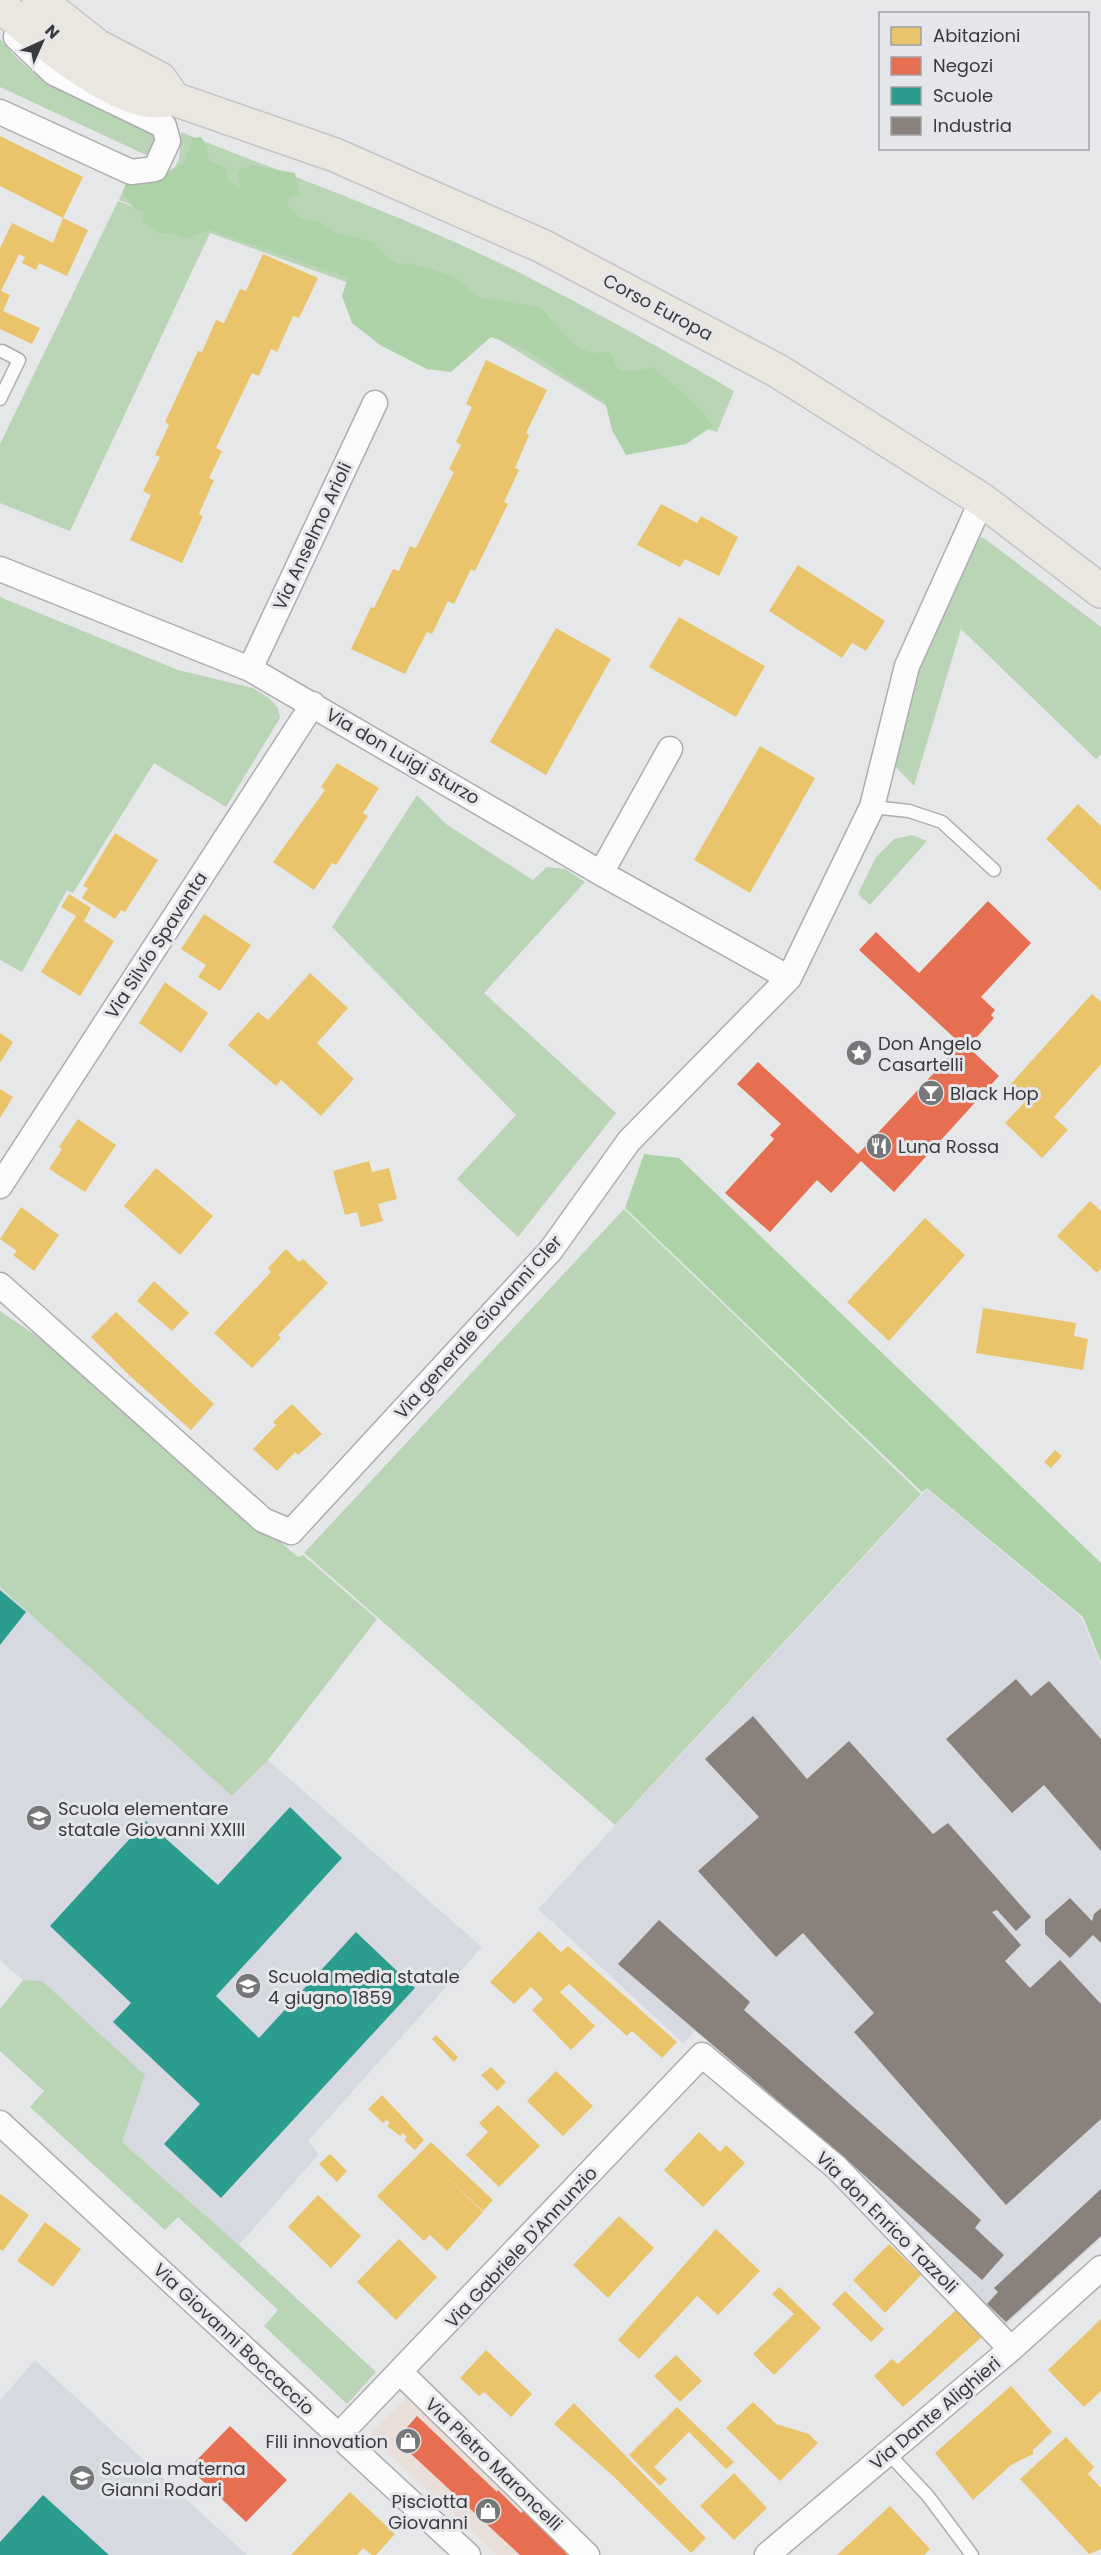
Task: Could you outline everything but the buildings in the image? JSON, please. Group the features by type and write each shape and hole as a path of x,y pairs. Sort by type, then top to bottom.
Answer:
{"main road":[{"path":"39,0 97,46 160,79 174,99"},
{"name":"Corso Europa","path":"0,5 41,41 97,80 125,93 154,101 174,99 335,155 542,246 778,371 982,500 1101,591"}],"street":[{"path":"0,14 3,24 54,73 164,126 168,141 155,170 131,172 0,112"},
{"name":"Via Anselmo Arioli","path":"250,669 375,403"},
{"name":"Via generale Giovanni Cler","path":"0,1285 263,1520 291,1532 550,1250 629,1141 789,978 872,807 907,666 982,500"},
{"name":"Via don Luigi Sturzo","path":"0,569 250,669 601,873 789,978"},
{"name":"Via Silvio Spaventa","path":"0,1186 313,704"},
{"path":"601,873 670,749"},
{"name":"Via don Enrico Tazzoli","path":"702,2055 837,2168 1011,2349"},
{"name":"Via Gabriele D'Annunzio","path":"338,2436 401,2373 702,2055"},
{"name":"Via Giovanni Boccaccio","path":"0,2123 468,2555"},
{"name":"Via Dante Alighieri","path":"766,2555 1011,2349 1101,2268"},
{"name":"Via Pietro Maroncelli","path":"401,2373 587,2555"}],"lane":[{"path":"0,399 19,360 2,351"},
{"path":"872,807 909,811 942,822 994,870"},
{"path":"888,2453 928,2496 972,2555"}],"shaded area":[{"path":"927,1489 1081,1617 1101,1665 1101,2238 1006,2325 845,2160 695,2031 683,2043 538,1909"},
{"name":"Scuola media statale 4 giugno 1859","path":"0,1587 232,1796 268,1760 482,1947 308,2141 319,2154 239,2245 122,2142 42,1981 23,1980 0,1960"},
{"name":"Scuola materna Gianni Rodari","path":"35,2360 247,2555 0,2555 0,2400"},
{"path":"406,2398 571,2552 568,2555 497,2555 369,2435"}],"green space":[{"path":"0,39 15,56 49,83 88,104 149,130 155,136 150,151 146,155 0,87"},
{"path":"181,132 439,235 603,316 734,391 717,432 678,419 660,439 488,333 210,233 70,531 0,503 0,444 118,201 196,229 119,200 127,181 153,182 175,167 179,160"},
{"path":"201,137 206,145 209,160 227,169 227,180 240,188 237,171 253,165 295,173 299,194 288,198 287,206 299,218 318,222 338,233 373,242 384,255 397,263 412,264 446,274 462,283 477,297 539,307 578,348 593,353 609,352 619,370 636,371 652,367 692,401 713,426 686,444 626,455 612,430 605,401 579,386 531,352 491,337 451,372 427,369 380,345 352,323 342,296 348,277 209,230 185,239 170,233 162,234 143,222 143,212 135,209 124,195 125,185 134,179 162,177 185,163 193,138"},
{"path":"976,537 984,538 1101,627 1101,754 1096,759 961,629 914,786 893,764 912,682"},
{"path":"0,597 178,670 253,688 269,698 278,708 280,718 226,807 154,763 73,893 67,890 22,972 0,960"},
{"path":"417,795 446,824 533,880 547,867 565,869 585,882 484,993 616,1113 518,1237 457,1179 516,1115 332,927"},
{"path":"912,835 927,841 870,905 858,894 876,857 894,839"},
{"path":"644,1154 679,1158 1101,1563 1101,1662 1083,1617 927,1488 922,1492 625,1208"},
{"path":"624,1209 921,1494 615,1825 304,1553"},
{"path":"0,1311 40,1338 298,1557 303,1555 377,1619 268,1760 232,1796 0,1587"},
{"path":"23,1980 42,1981 145,2075 122,2142 239,2245 376,2372 347,2404 264,2326 278,2310 178,2217 165,2230 30,2107 44,2091 0,2051 0,2009"}],"place":[{"name":"Don Angelo Casartelli","path":"859,1053"},
{"name":"Black Hop","path":"931,1093"},
{"name":"Luna Rossa","path":"879,1146"},
{"name":"Scuola elementare statale Giovanni XXIII","path":"39,1818"},
{"name":"Scuola media statale 4 giugno 1859","path":"248,1986"},
{"name":"Fili innovation","path":"408,2441"},
{"name":"Scuola materna Gianni Rodari","path":"82,2478"},
{"name":"Pisciotta Giovanni","path":"488,2511"}]}
